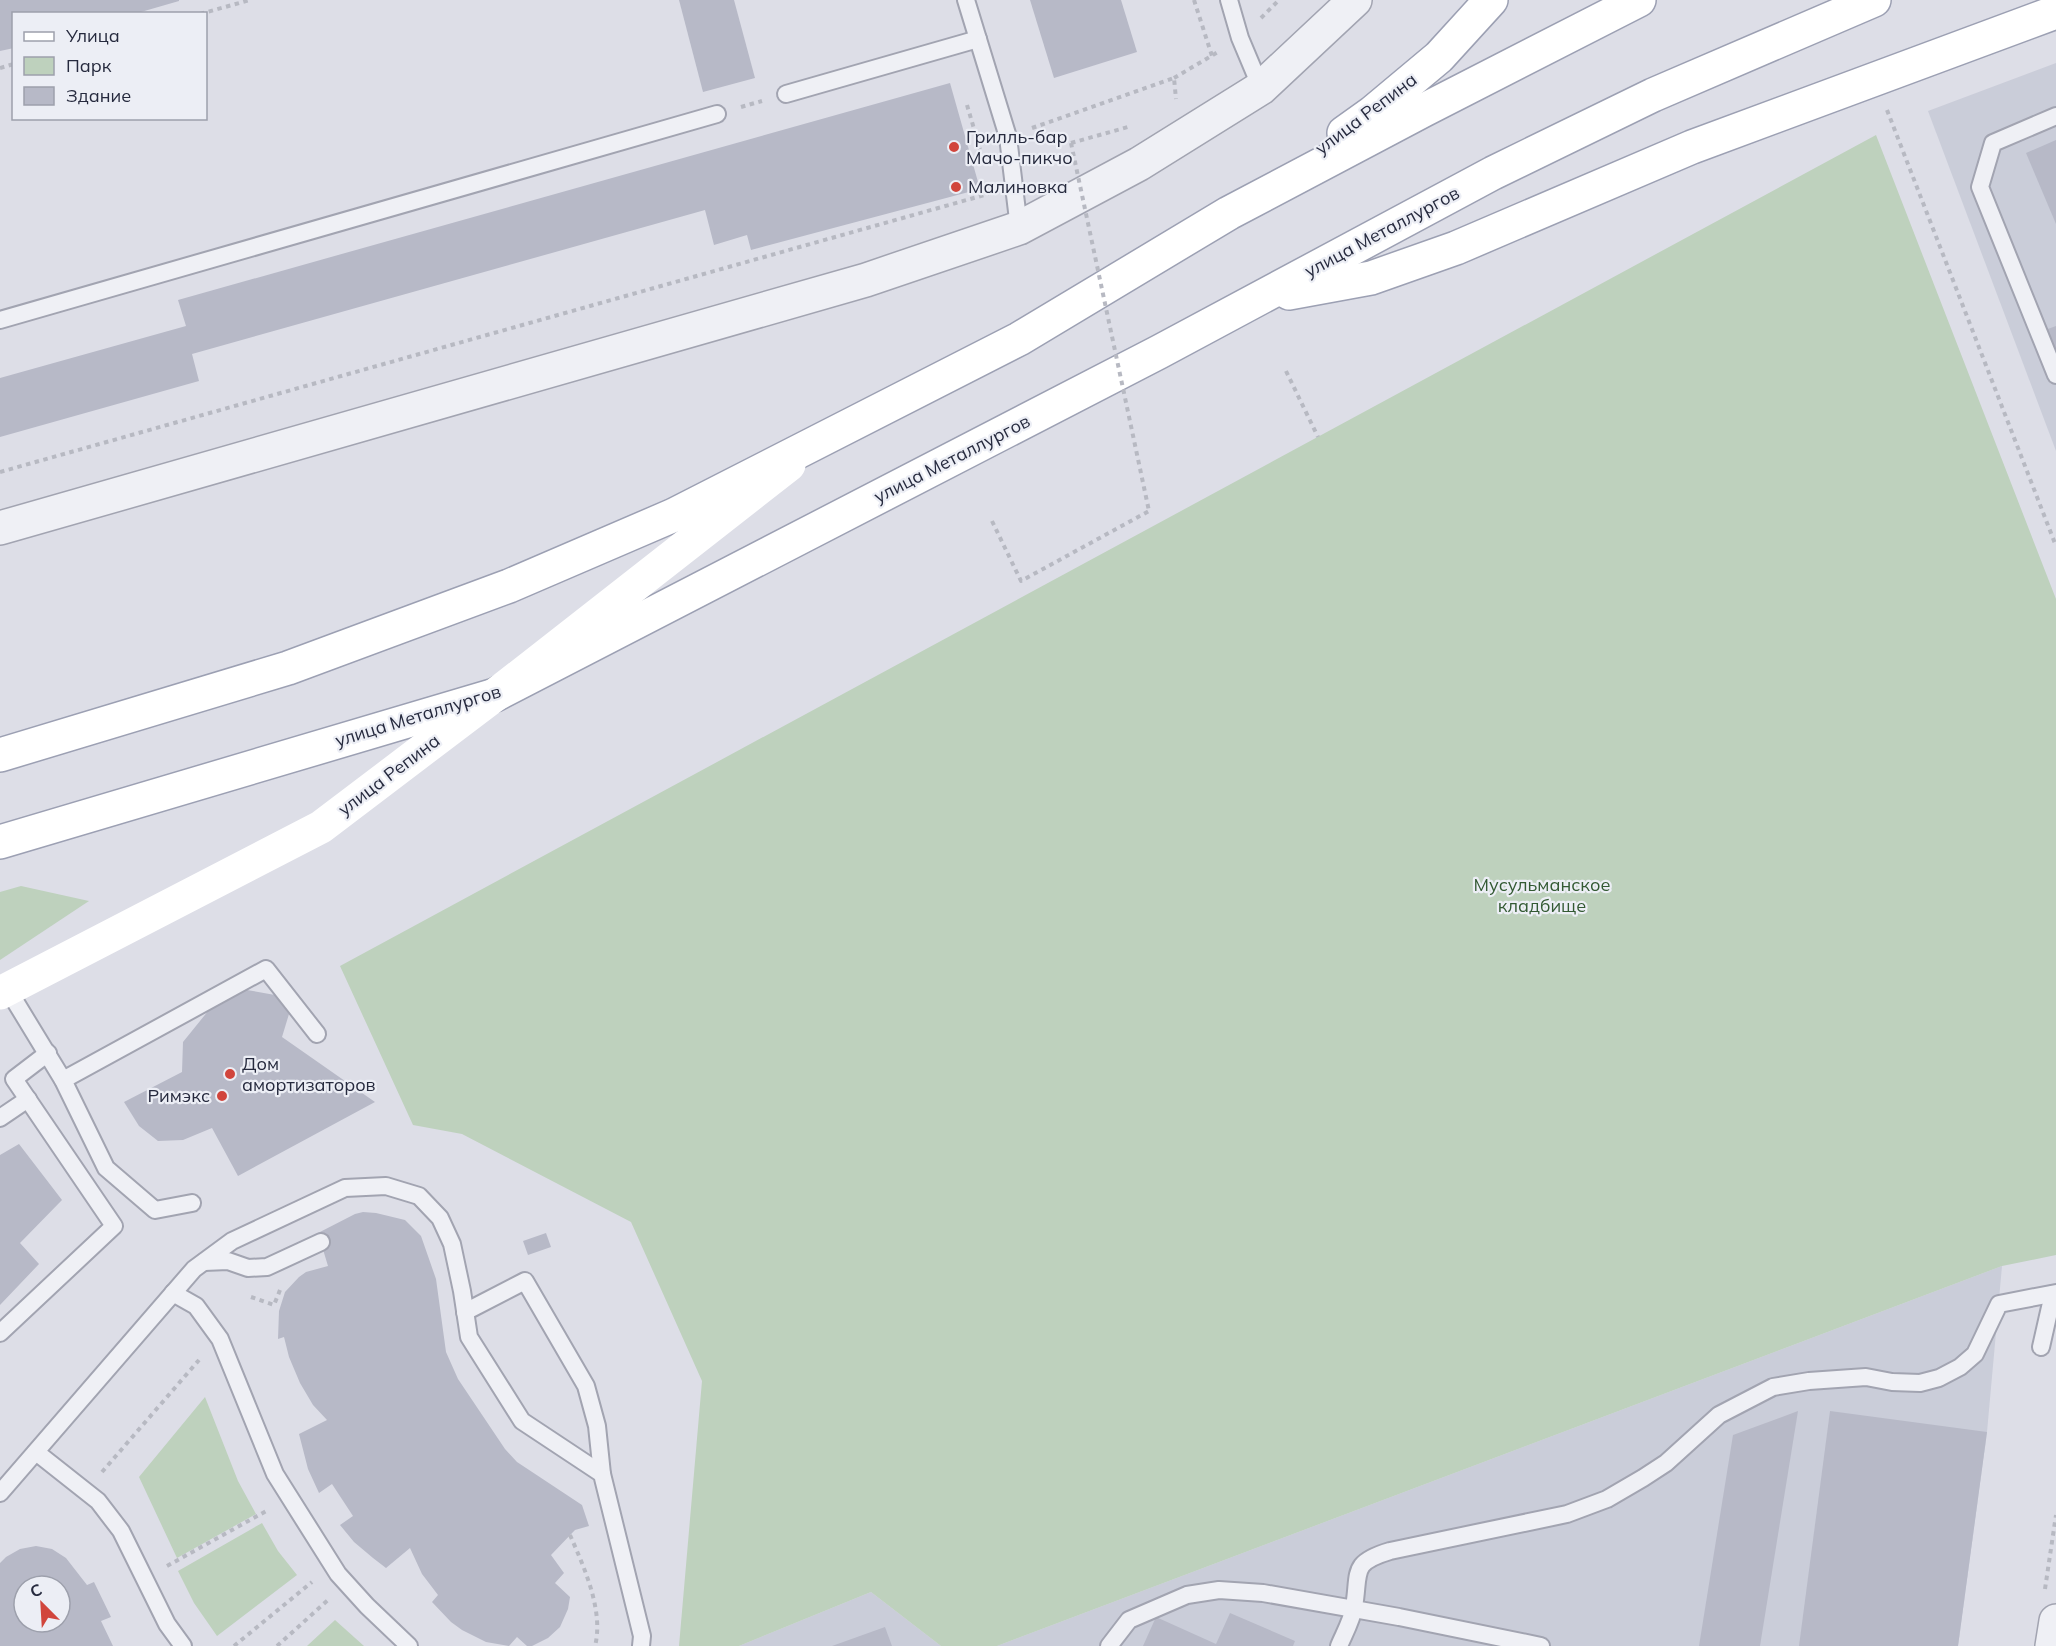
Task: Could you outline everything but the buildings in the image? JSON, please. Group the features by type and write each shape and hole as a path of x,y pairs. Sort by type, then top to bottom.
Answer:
{"main road":[{"name":"улица Репина","path":"1229,213 1372,113 1439,57 1491,0"},
{"path":"0,755 288,668 509,586 674,515 828,434 1019,339 1229,213 1639,0"},
{"name":"улица Металлургов","path":"0,842 495,694 1148,358 1493,173 1653,94 1874,0"},
{"path":"1261,297 1382,275 1456,248 1692,147 2056,12"},
{"name":"улица Репина","path":"4,991 321,827 828,434"}],"street":[{"path":"0,528 866,280 1019,228 1139,164 1262,88 1355,0"},
{"path":"2052,1646 2056,1622"}],"lane":[{"path":"966,0 1008,137 1019,228"},
{"path":"1229,0 1240,38 1262,88"},
{"path":"786,94 978,39"},
{"path":"0,320 717,114"},
{"path":"2056,116 1993,143 1980,187 2056,375"},
{"path":"63,1080 266,969 317,1034"},
{"path":"4,991 48,1053 106,1168 155,1210 192,1203"},
{"path":"0,1333 114,1226 14,1079 48,1053"},
{"path":"0,1118 28,1099"},
{"path":"0,1493 194,1269 232,1241 345,1188 386,1186 419,1196 440,1218 452,1244 469,1337 522,1421 602,1474"},
{"path":"204,1262 228,1261 248,1268 267,1267 321,1242"},
{"path":"465,1312 525,1281 586,1386 597,1426 602,1474 642,1636 641,1646"},
{"path":"173,1293 196,1306 219,1338 275,1474 338,1574 367,1606 409,1646"},
{"path":"1339,1646 1354,1609 1356,1576 1360,1566 1371,1557 1390,1551 1568,1514 1607,1498 1666,1462 1719,1415 1773,1386 1866,1377 1892,1382 1920,1383 1939,1378 1960,1367 1975,1354 1999,1304 2054,1293 2041,1347"},
{"path":"36,1452 98,1501 121,1531 167,1624 183,1646"},
{"path":"1109,1646 1129,1620 1187,1595 1219,1590 1263,1593 1541,1646"}],"path":[{"path":"207,12 250,0"},
{"path":"1194,0 1212,56"},
{"path":"1008,137 1174,78 1176,101"},
{"path":"717,114 786,94"},
{"path":"963,94 981,154"},
{"path":"1886,106 2056,546"},
{"path":"992,521 1021,581 1149,511 1071,143 1134,125"},
{"path":"0,471 992,192"},
{"path":"1286,371 1318,437"},
{"path":"85,1490 219,1338"},
{"path":"166,1566 268,1509"},
{"path":"2045,1591 2056,1515"},
{"path":"570,1535 585,1568 594,1601 597,1638 595,1646"},
{"path":"234,1646 314,1581"},
{"path":"277,1646 329,1599"}],"shaded area":[{"path":"2056,63 2056,451 1928,111"},
{"path":"2002,1266 1987,1432 1958,1646 997,1646"},
{"path":"871,1592 941,1646 739,1646"}],"green space":[{"name":"Мусульманское кладбище","path":"1876,135 2056,599 2056,1255 2002,1266 997,1646 941,1646 871,1592 739,1646 679,1646 702,1381 631,1222 462,1134 413,1125 340,966"},
{"path":"21,886 89,901 0,960 0,892"},
{"path":"205,1397 238,1481 256,1514 177,1558 139,1477"},
{"path":"262,1523 278,1551 297,1575 217,1636 194,1603 178,1571"},
{"path":"335,1620 364,1646 307,1646"}],"place":[{"name":"Грилль-бар Мачо-пикчо","path":"954,147"},
{"name":"Малиновка","path":"956,187"},
{"name":"Дом амортизаторов","path":"230,1074"},
{"name":"Римэкс","path":"222,1096"}]}
